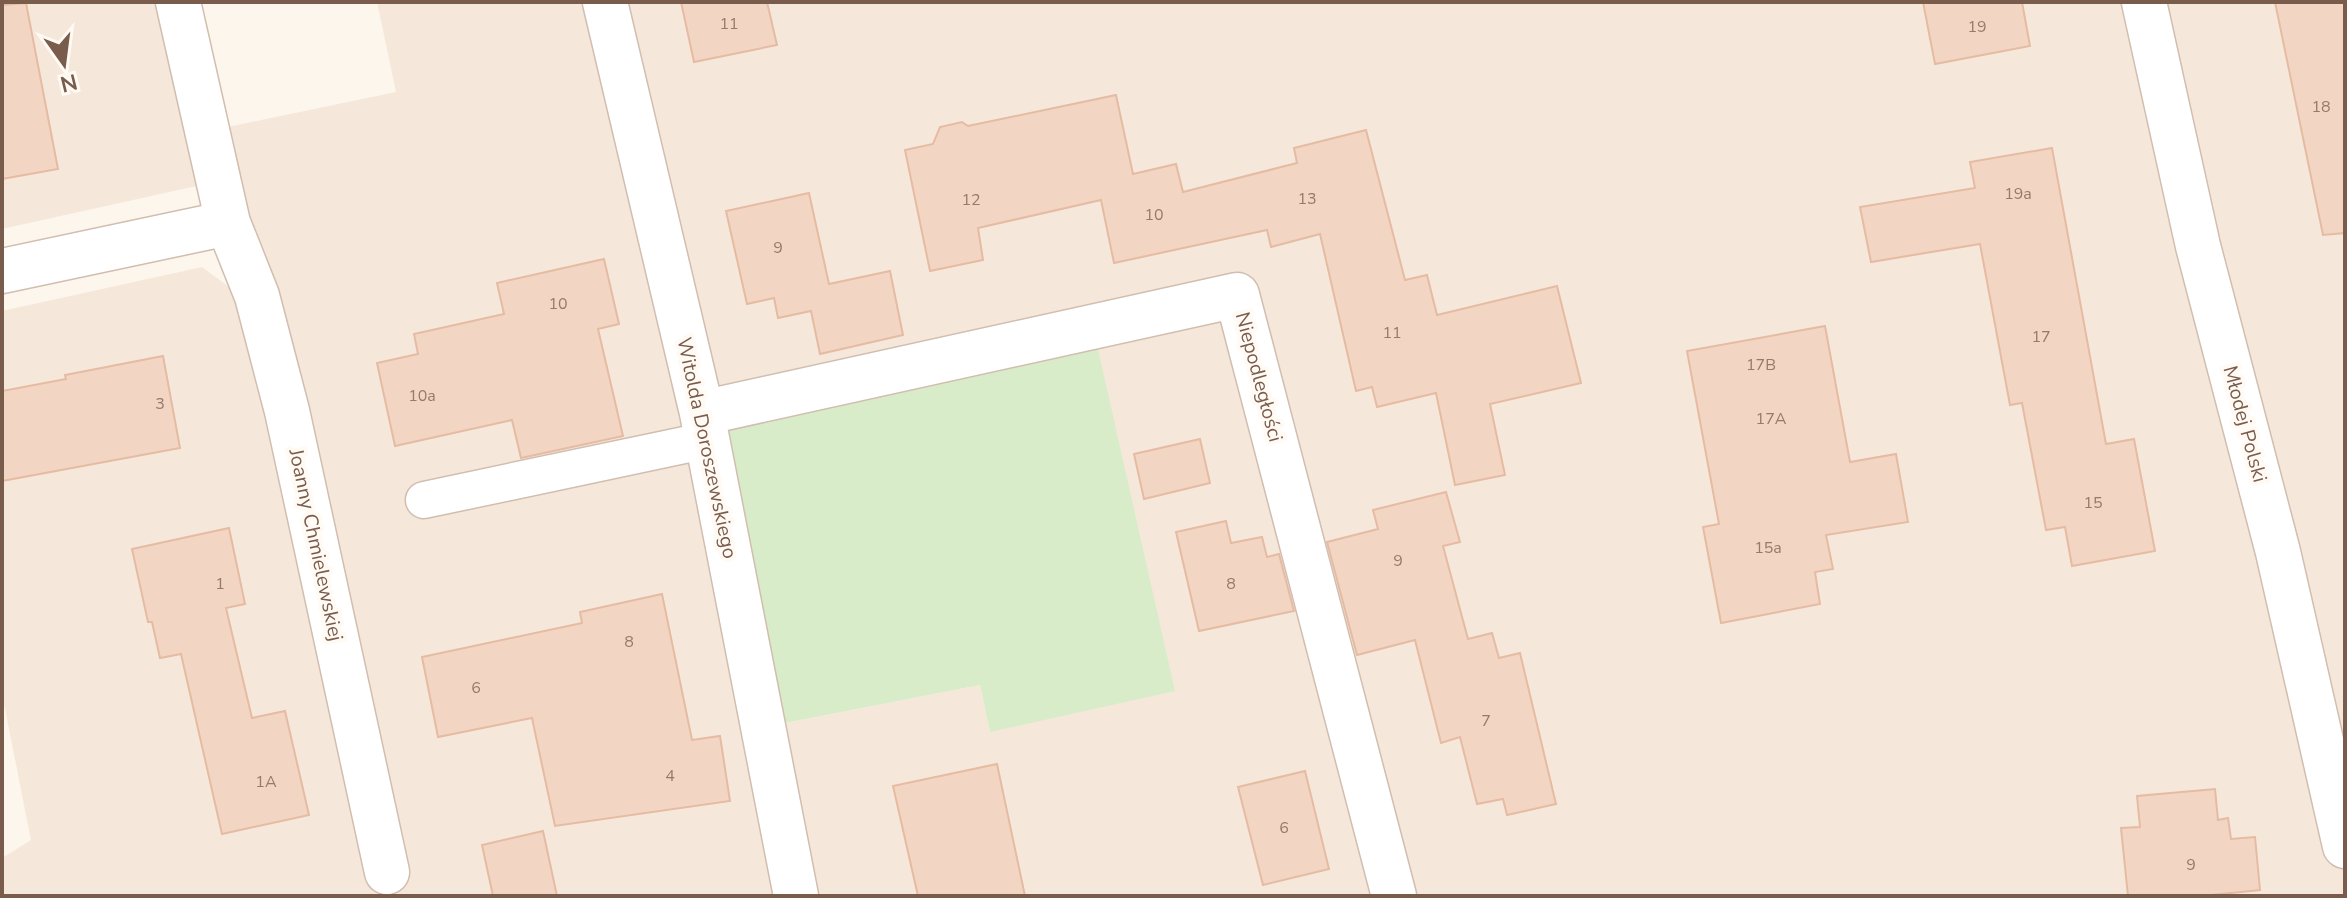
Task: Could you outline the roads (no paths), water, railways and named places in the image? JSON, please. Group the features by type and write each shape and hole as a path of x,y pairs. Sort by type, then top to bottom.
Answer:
{"street":[{"name":"Joanny Chmielewskiej","path":"178,2 228,223 257,296 287,411 387,872"},
{"name":"Witolda Doroszewskiego","path":"605,2 705,426 796,896"},
{"name":"Młodej Polski","path":"2144,2 2198,246 2278,552 2345,846"},
{"path":"2,271 228,223"},
{"name":"Niepodległości","path":"705,426 1237,295 1394,896"}],"lane":[{"path":"424,500 705,426"}]}
